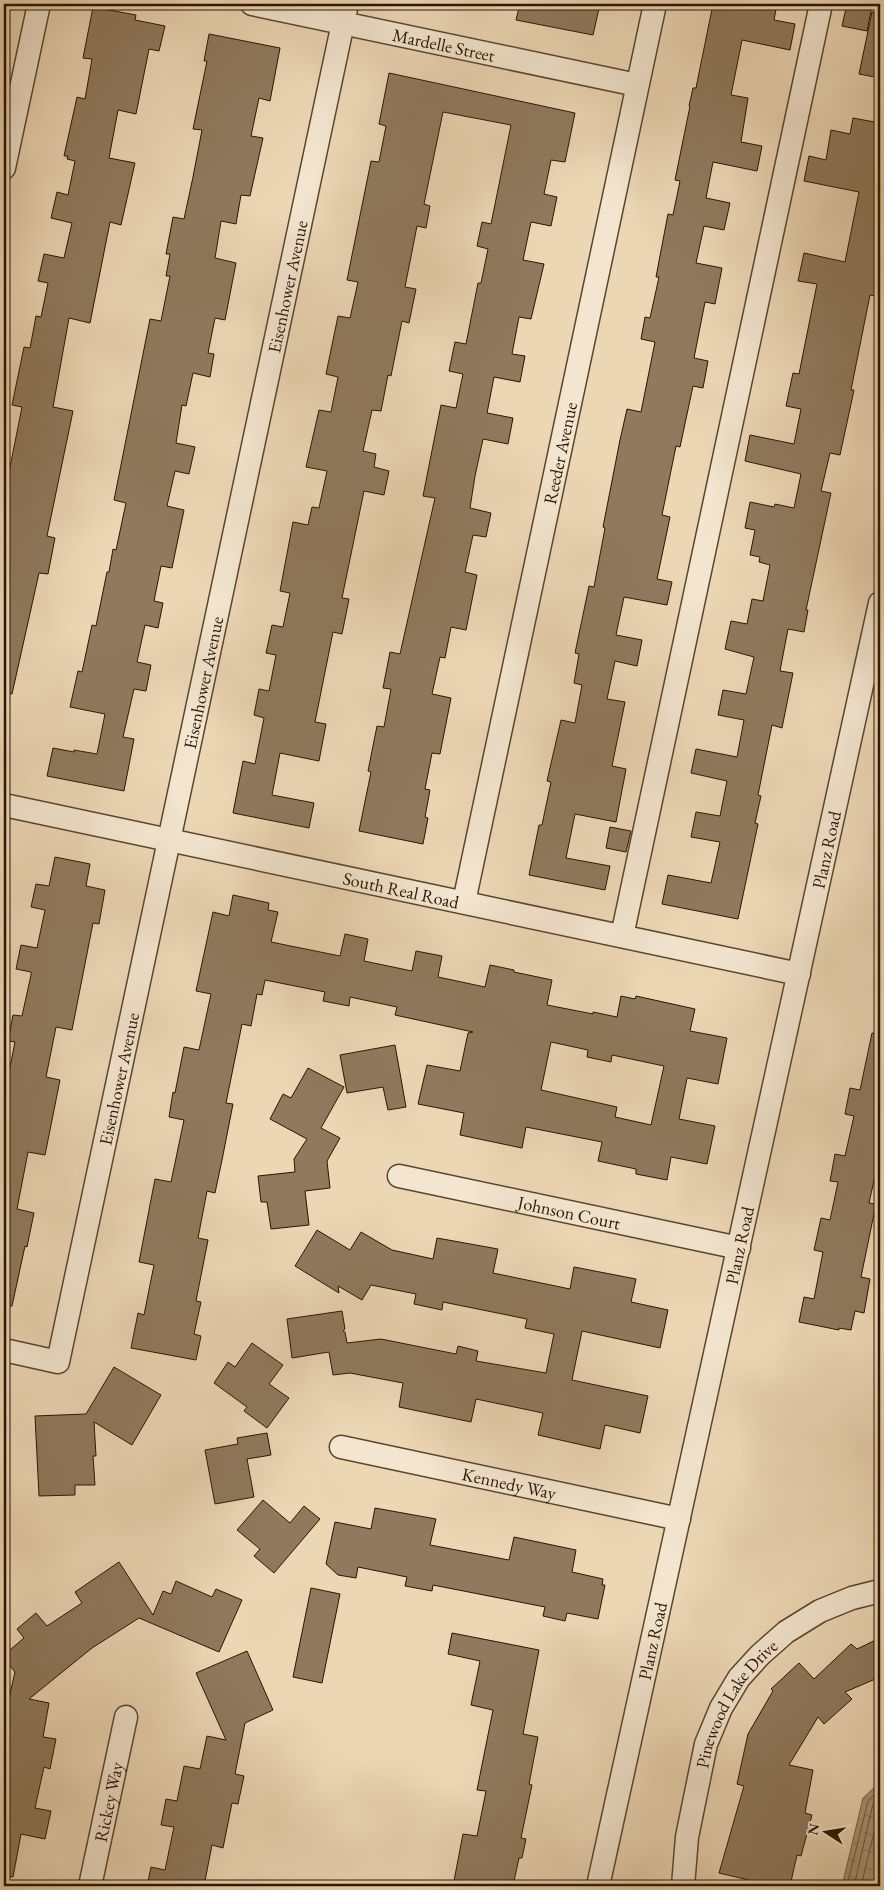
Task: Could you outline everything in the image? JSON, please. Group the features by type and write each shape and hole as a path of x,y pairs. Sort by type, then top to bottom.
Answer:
{"street":[{"path":"4,168 39,4"},
{"name":"Mardelle Street","path":"252,4 345,13 637,85"},
{"name":"Reeder Avenue","path":"464,902 654,4"},
{"path":"622,936 820,4"},
{"name":"Eisenhower Avenue","path":"4,1350 58,1362 345,13"},
{"name":"Planz Road","path":"598,1886 880,603"},
{"name":"South Real Road","path":"4,804 799,974"},
{"name":"Johnson Court","path":"399,1176 739,1248"},
{"name":"Kennedy Way","path":"341,1447 679,1519"},
{"name":"Pinewood Lake Drive","path":"683,1886 687,1837 706,1744 721,1708 740,1678 760,1655 786,1632 820,1611 852,1598 880,1591"},
{"name":"Rickey Way","path":"90,1886 126,1717"}],"water":[{"path":"880,1782 880,1886 842,1886 863,1798"}],"building":[{"path":"520,4 600,4 593,35 516,20"},
{"path":"713,4 777,4 774,20 795,24 790,50 742,40 731,95 748,98 741,142 762,146 757,171 713,162 706,198 730,203 724,230 704,226 696,263 722,268 715,304 705,302 694,358 708,361 703,388 693,386 680,447 676,446 662,515 670,517 657,579 672,582 667,605 624,597 616,635 642,640 637,666 615,661 607,699 625,702 612,766 626,769 616,822 575,814 566,858 610,866 605,890 529,875 539,825 542,825 551,782 547,781 561,720 575,723 582,685 574,683 579,654 575,653 589,586 594,587 605,528 603,527 627,409 641,412 655,342 641,339 645,317 650,318 659,277 656,277 668,214 673,215 680,181 675,180 689,106 693,88 696,88"},
{"path":"847,4 872,6 867,31 842,26"},
{"path":"93,7 136,15 135,20 165,26 159,51 149,49 136,114 118,110 109,158 135,163 121,225 110,222 90,323 69,318 53,407 73,411 47,536 55,538 48,574 39,573 12,694 4,693 4,471 9,472 22,407 12,405 24,347 30,348 36,316 41,317 48,283 38,281 44,254 64,258 72,223 51,218 57,192 68,195 75,161 67,159 68,156 64,156 77,97 85,99 92,59 83,58"},
{"path":"872,12 880,13 880,78 859,74"},
{"path":"209,34 280,48 270,101 259,98 251,136 263,138 250,196 241,195 236,224 221,221 215,258 236,263 225,320 215,318 208,353 214,354 210,377 193,373 186,406 182,405 176,443 195,447 189,474 175,471 167,506 184,510 172,568 161,566 154,601 163,603 158,628 145,625 137,662 151,665 146,691 134,689 123,737 134,739 124,791 47,776 53,748 97,754 105,714 70,707 78,671 82,672 92,625 96,626 107,572 109,572 113,549 116,550 126,503 114,500 150,319 161,321 170,276 166,276 170,254 166,254 173,217 184,219 193,177 202,130 193,129 207,61 204,61"},
{"path":"389,73 575,113 565,162 551,160 544,194 557,197 551,226 531,222 523,260 544,264 531,319 519,317 512,354 525,356 520,382 494,377 487,413 513,418 508,444 483,439 475,476 470,508 491,513 486,537 473,535 465,572 477,575 466,630 451,627 445,658 440,657 432,694 451,698 440,754 432,753 425,789 430,790 425,817 428,818 423,844 359,831 371,772 368,771 377,726 384,727 391,689 383,688 390,652 400,654 435,498 423,496 441,405 456,408 463,374 449,371 455,342 466,344 478,283 481,283 488,249 477,246 482,222 491,224 511,125 443,112 424,204 430,206 426,228 417,226 405,287 416,289 409,323 402,321 391,376 388,375 381,411 372,410 363,451 376,454 374,467 389,471 384,495 364,491 342,598 349,599 342,634 333,632 315,722 326,724 319,761 280,753 272,795 314,803 309,828 233,813 243,761 255,764 264,718 254,715 259,689 269,691 276,655 266,653 272,625 283,627 290,593 280,591 293,522 308,525 312,507 319,508 327,471 306,467 319,410 331,412 338,377 326,374 338,316 350,318 358,282 347,280 371,161 379,162 386,126 379,124"},
{"path":"853,118 880,123 880,297 870,295 851,390 854,390 840,455 830,453 821,491 831,493 806,610 808,610 804,632 788,629 780,671 793,673 782,728 772,725 758,795 761,796 755,823 758,824 738,919 662,904 668,875 711,883 720,842 691,837 696,812 720,816 727,781 691,773 696,749 737,757 744,720 718,715 723,690 746,694 754,657 725,649 731,621 747,624 752,599 763,601 770,565 759,562 760,557 750,555 755,530 745,528 750,502 774,507 775,504 794,508 801,474 745,461 750,435 794,444 801,409 786,406 793,373 799,374 817,284 798,281 804,253 845,262 859,192 804,181 809,156 826,160 831,130 850,134"},
{"path":"610,827 631,831 626,852 606,848"},
{"path":"55,857 90,864 86,886 105,890 99,924 93,923 72,1030 56,1027 46,1077 60,1080 45,1155 28,1152 17,1209 34,1213 12,1306 4,1306 4,1097 15,1042 8,1041 13,1015 22,1016 31,975 31,972 16,969 21,945 37,948 45,910 31,907 36,884 49,886"},
{"path":"233,895 269,903 268,910 278,912 271,942 340,956 345,934 368,939 364,961 412,971 416,951 442,956 438,977 485,987 490,965 552,980 547,1005 617,1017 621,996 635,999 636,996 695,1009 690,1031 727,1038 718,1084 687,1078 679,1119 715,1126 707,1164 671,1157 667,1180 636,1174 636,1169 598,1161 602,1142 526,1127 522,1148 460,1135 464,1113 418,1104 427,1065 460,1071 468,1033 473,1032 395,1015 397,1007 350,997 349,1006 323,1001 325,992 265,980 262,995 257,994 251,1026 242,1024 226,1103 233,1104 222,1160 215,1193 207,1191 198,1238 208,1240 196,1301 201,1302 194,1334 201,1336 196,1360 131,1348 138,1313 144,1315 154,1265 139,1262 155,1179 171,1182 184,1120 169,1117 173,1092 175,1093 184,1047 199,1050 211,994 196,991 213,912 229,916","holes":["551,1042 588,1050 587,1057 611,1062 612,1055 664,1066 651,1125 615,1117 617,1107 541,1090"]},
{"path":"872,1033 880,1034 880,1167 877,1167 869,1203 876,1204 861,1277 870,1279 864,1313 855,1311 851,1330 839,1328 839,1330 799,1322 804,1297 814,1299 823,1252 814,1250 821,1218 830,1220 838,1182 830,1181 835,1154 845,1156 854,1116 845,1114 850,1088 860,1090"},
{"path":"395,1045 406,1107 388,1110 383,1087 347,1093 340,1055"},
{"path":"308,1068 344,1087 321,1128 340,1138 327,1161 330,1188 305,1191 309,1225 271,1229 267,1202 261,1202 258,1176 295,1172 294,1159 307,1139 270,1119 283,1094 291,1098"},
{"path":"317,1230 350,1250 361,1232 392,1250 433,1259 437,1238 498,1249 493,1273 570,1289 574,1267 636,1279 631,1302 668,1310 660,1348 582,1331 572,1380 648,1396 640,1433 605,1425 600,1449 538,1435 543,1413 476,1399 471,1422 399,1407 403,1383 350,1373 333,1375 329,1352 292,1358 287,1319 342,1311 345,1329 343,1331 345,1332 347,1343 381,1339 456,1354 458,1346 478,1351 476,1361 546,1373 554,1334 525,1328 527,1319 443,1302 442,1310 414,1304 416,1294 371,1285 362,1300 338,1286 339,1293 295,1266"},
{"path":"252,1343 283,1365 269,1384 289,1398 267,1428 244,1411 247,1407 214,1383 228,1362 235,1367"},
{"path":"114,1367 161,1395 132,1445 94,1422 96,1456 93,1456 95,1485 75,1485 75,1495 39,1496 35,1416 86,1414"},
{"path":"267,1433 271,1455 247,1459 254,1497 215,1504 205,1450 238,1444 237,1438"},
{"path":"263,1500 290,1523 304,1506 320,1519 274,1573 254,1556 260,1549 237,1530"},
{"path":"375,1508 436,1519 430,1545 509,1560 514,1537 576,1550 572,1572 603,1579 602,1585 605,1585 598,1619 567,1613 565,1621 543,1616 545,1607 433,1585 432,1591 405,1586 407,1577 358,1567 356,1578 338,1575 326,1564 335,1522 371,1529"},
{"path":"119,1562 153,1615 163,1591 171,1594 176,1581 212,1597 216,1589 242,1600 219,1652 139,1618 92,1648 29,1699 49,1703 43,1737 56,1739 50,1769 44,1767 35,1808 51,1811 45,1839 21,1834 13,1877 4,1876 4,1706 7,1707 15,1672 4,1659 4,1655 24,1638 17,1629 36,1613 47,1626 82,1603 75,1592"},
{"path":"311,1588 340,1594 322,1683 293,1677"},
{"path":"452,1633 539,1650 523,1734 538,1737 529,1784 532,1785 521,1838 526,1839 522,1858 519,1858 513,1886 453,1886 463,1834 477,1836 486,1791 477,1790 493,1710 471,1705 480,1661 448,1654"},
{"path":"880,1638 880,1677 845,1692 852,1699 824,1724 818,1717 789,1765 813,1770 805,1813 812,1815 801,1856 797,1855 790,1886 774,1886 719,1873 744,1786 737,1784 748,1734 773,1691 771,1689 799,1663 814,1679 851,1644 857,1649"},
{"path":"247,1651 273,1710 245,1723 235,1774 244,1776 238,1804 232,1803 223,1848 212,1845 204,1886 147,1886 151,1867 165,1870 174,1827 161,1825 166,1799 177,1801 184,1766 200,1769 207,1736 226,1740 196,1673"}]}
